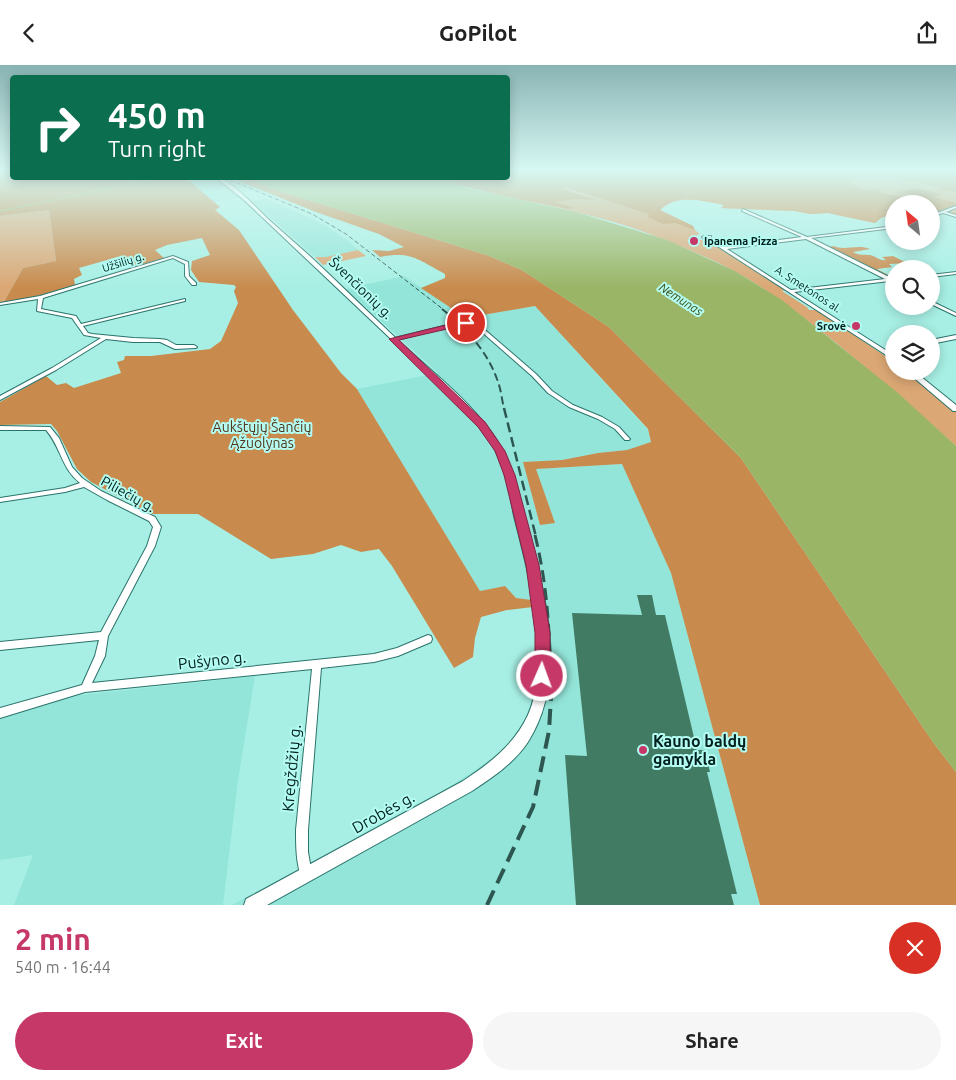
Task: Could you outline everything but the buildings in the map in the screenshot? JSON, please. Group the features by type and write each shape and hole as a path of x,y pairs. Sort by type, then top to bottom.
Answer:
{"street":[{"name":"Švenčionių g.","path":"256,209 301,250 481,425 500,451 509,475 532,565 543,633 544,661 540,694 537,707 523,738"},
{"path":"942,212 950,209"},
{"path":"743,210 807,238 885,277"},
{"path":"942,212 956,216"},
{"path":"723,248 885,228"},
{"name":"A. Smetonos al.","path":"709,239 885,352"},
{"name":"Užšilių g.","path":"0,304 41,297 172,257 187,263 187,276 194,284"},
{"path":"940,275 956,273"},
{"path":"791,291 885,282"},
{"path":"41,297 39,310 74,317 86,334 134,340 157,339 171,343 175,347 194,347"},
{"path":"81,325 183,300"},
{"path":"940,307 956,315"},
{"path":"393,339 460,323 476,325 534,375 550,392 571,406 618,428 627,439"},
{"path":"0,398 54,369 106,337"},
{"path":"940,340 956,337"},
{"path":"920,380 956,409"},
{"name":"Piliečių g.","path":"0,428 48,428 55,435 71,471 85,484 152,519 157,527 151,546 104,637 100,656 85,688"},
{"path":"0,500 65,490 85,484"},
{"path":"0,646 104,637"},
{"name":"Pušyno g.","path":"0,713 85,688 391,655 428,639"},
{"name":"Kregždžių g.","path":"306,875 303,865 302,830 317,664"},
{"name":"Drobės g.","path":"252,905 465,787 502,760 523,738"}],"shaded area":[{"path":"261,209 290,209 325,225 358,250 326,257 315,257"},
{"path":"563,209 661,209 693,226 700,234 697,235 698,239 710,242 786,290 782,291 809,310 818,310 885,356 885,380 917,380 956,412 956,446 881,380 775,296 702,255 639,230"},
{"path":"751,209 885,209 885,216 875,223 828,213 810,214 795,211"},
{"path":"956,209 956,215 941,210"},
{"path":"49,210 56,261 23,268 4,302 0,302 0,216"},
{"path":"358,250 366,256 323,265 315,257 326,257"},
{"path":"404,276 466,318 535,306 648,430 651,442 627,450 562,460 523,462 555,523 535,469 622,464 671,573 760,905 232,905 448,788 493,758 510,742 522,726 534,695 537,645 532,600 516,598 505,586 480,591 357,389 438,373 346,289"},
{"path":"255,676 238,780 223,905 14,905 33,855 0,860 0,717 70,696"}],"green space":[{"name":"Aukštųjų Šančių Ąžuolynas","path":"0,209 216,209 215,210 239,230 293,310 341,373 357,389 480,591 505,586 516,598 532,600 533,607 507,610 481,617 475,638 473,657 454,668 392,566 379,549 361,552 341,545 313,554 271,559 198,514 152,514 91,482 77,469 57,431 51,424 0,425 0,402 46,376 57,385 66,383 74,388 121,373 117,362 124,360 125,356 151,356 210,349 221,341 238,303 234,291 236,287 234,285 199,282 191,270 192,261 210,255 202,238 167,245 155,250 164,258 137,266 121,256 79,268 82,275 74,279 75,285 27,299 4,302 23,268 56,261 49,210 0,216"},
{"path":"309,209 338,209 487,255 522,270 609,327 741,458 933,742 956,772 956,905 760,905 671,573 622,464 536,469 555,523 540,525 523,462 562,460 627,450 651,442 648,429 535,306 466,318 421,288 445,278 445,274 408,256 391,255 380,257 372,250 389,251 404,247 379,234"},
{"path":"634,209 661,209 693,226 695,230 675,223 663,224 648,217 649,214"},
{"path":"751,209 885,209 885,216 875,223 828,213 810,214 795,211"},
{"path":"828,247 870,249 853,252 885,260 885,268 877,269 885,273 885,276"},
{"path":"893,256 901,260 886,260 882,257"}],"water":[{"name":"Nemunas","path":"338,209 563,209 667,240 735,271 782,300 898,393 956,446 956,772 933,742 741,458 609,327 522,270 487,255"}],"waterway":[{"path":"0,211 9,209"}],"railway":[{"path":"300,209 346,234 444,310"},
{"path":"442,309 467,332 481,349 493,369 504,409"},
{"path":"504,408 536,537"},
{"path":"535,535 546,597 551,698"},
{"path":"487,905 533,807 549,731 551,698"}],"place":[{"name":"Ipanema Pizza","path":"694,241"},
{"name":"Srovė","path":"856,326"},
{"name":"Kauno baldų gamykla","path":"643,750"}],"route":[{"path":"466,323 393,339 481,425 500,451 509,475 532,565 543,633 544,661 542,676"}]}
